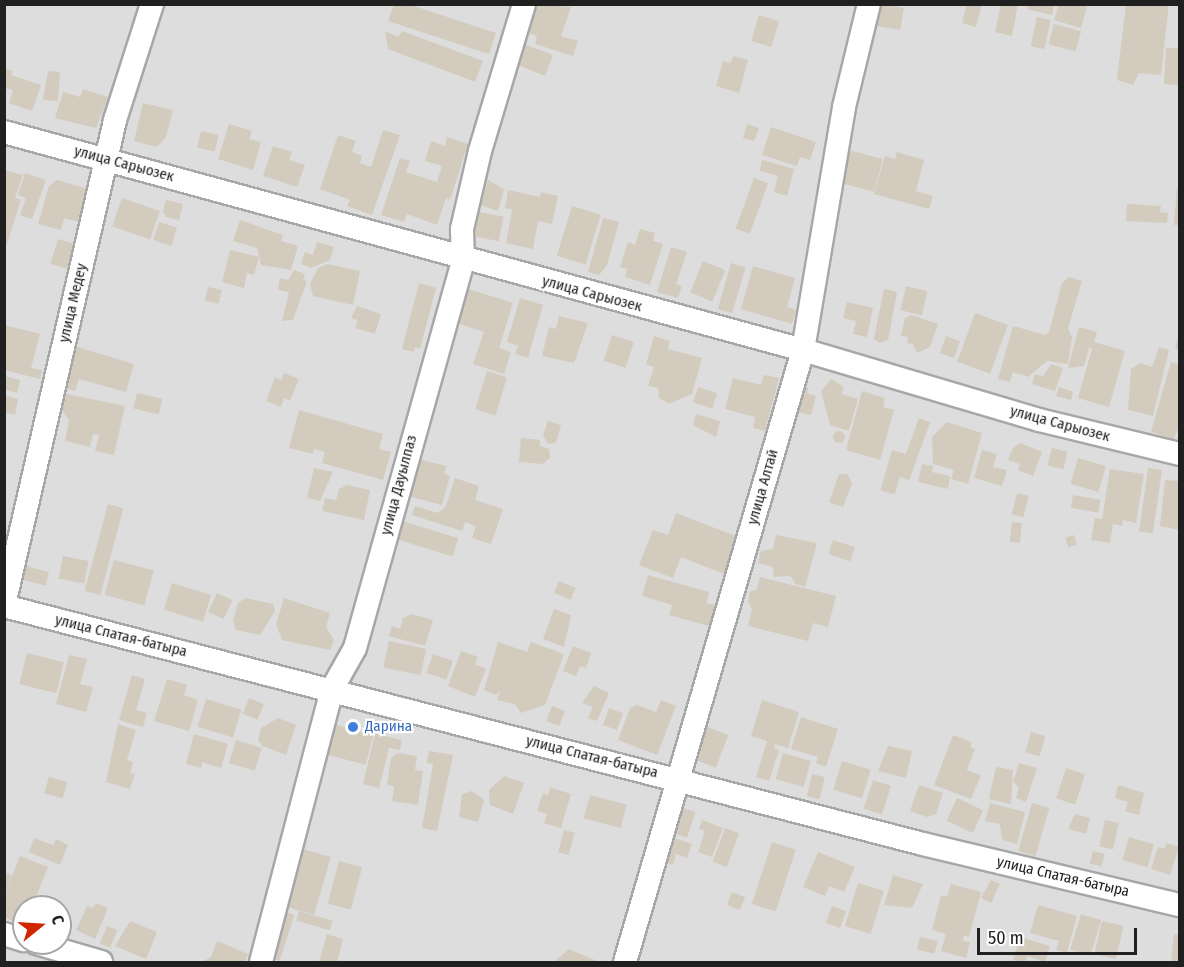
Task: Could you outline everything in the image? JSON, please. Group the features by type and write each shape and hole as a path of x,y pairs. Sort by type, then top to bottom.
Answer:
{"street":[{"name":"улица Медеу","path":"4,606 115,120 152,4"},
{"name":"улица Дауылпаз","path":"261,963 332,689 355,648 462,260 462,230 480,151 524,4"},
{"name":"улица Алтай","path":"625,963 803,350 844,107 869,4"},
{"name":"улица Сарыозек","path":"4,132 462,260 803,350 1039,420 1179,454"},
{"name":"улица Спатая-батыра","path":"4,606 677,778 923,844 1179,905"},
{"path":"72,954 101,963"}],"shaded area":[{"path":"5,5 1179,5 1179,962 5,962"}],"building":[{"path":"394,4 408,4 496,33 489,54 388,21"},
{"path":"536,4 571,7 561,36 578,41 573,56 535,44 537,36 527,33"},
{"path":"879,4 904,8 900,30 876,26"},
{"path":"967,4 982,4 976,27 962,23"},
{"path":"1001,4 1018,4 1012,36 995,32"},
{"path":"1028,4 1054,4 1052,15 1027,9"},
{"path":"1059,4 1088,4 1081,28 1054,20"},
{"path":"1126,4 1169,4 1161,75 1139,73 1133,85 1117,80"},
{"path":"759,15 779,21 771,47 751,41"},
{"path":"1037,17 1051,20 1044,49 1031,46"},
{"path":"1054,24 1081,31 1076,52 1049,44"},
{"path":"385,31 398,37 402,31 483,61 475,82 388,49"},
{"path":"524,44 553,55 545,76 516,65"},
{"path":"1166,48 1180,48 1180,85 1164,84"},
{"path":"734,56 748,60 739,93 716,86 723,61 730,63"},
{"path":"4,68 13,71 11,75 41,85 32,111 9,103 13,90 4,88"},
{"path":"48,71 60,72 58,101 43,100"},
{"path":"83,89 108,97 96,128 55,118 63,92 80,97"},
{"path":"143,103 173,110 166,137 157,147 134,141"},
{"path":"229,124 252,131 249,139 261,142 253,170 218,159"},
{"path":"747,124 759,128 754,141 743,138"},
{"path":"771,127 816,142 810,160 800,157 797,166 762,155"},
{"path":"383,130 400,135 372,215 347,206 350,200 320,189 338,135 356,141 352,152 362,156 360,163 371,167"},
{"path":"201,131 219,135 215,152 197,148"},
{"path":"447,137 468,144 450,200 446,198 437,225 407,214 404,222 381,215 400,158 410,161 406,172 437,182 442,166 425,161 431,141 445,146"},
{"path":"273,146 292,152 289,160 305,165 297,187 263,176"},
{"path":"849,150 883,159 874,192 840,183"},
{"path":"897,152 924,160 916,191 933,196 929,209 874,194 885,156 895,159"},
{"path":"762,160 794,169 787,196 774,192 778,176 760,171"},
{"path":"4,170 23,175 15,198 21,200 5,250"},
{"path":"25,173 46,180 32,219 20,215 26,198 18,195"},
{"path":"754,178 768,183 750,234 736,229"},
{"path":"57,180 88,189 79,222 64,218 61,230 38,224 49,186"},
{"path":"488,180 504,189 498,211 481,205"},
{"path":"1177,188 1180,188 1180,225 1174,225"},
{"path":"508,190 540,197 541,192 558,196 552,224 538,221 533,249 506,243 512,210 505,208"},
{"path":"122,198 160,211 150,239 112,226"},
{"path":"166,200 183,204 179,220 166,217 163,211"},
{"path":"1127,204 1161,206 1160,212 1168,213 1167,223 1126,221"},
{"path":"572,206 601,215 585,264 557,256"},
{"path":"479,212 504,217 499,241 474,237"},
{"path":"603,218 619,222 607,265 599,275 588,272"},
{"path":"240,220 283,235 281,241 298,246 291,270 261,265 257,248 233,241"},
{"path":"159,222 177,228 171,246 153,240"},
{"path":"640,229 655,233 653,241 663,244 650,285 625,277 627,269 620,267 628,242 635,245"},
{"path":"58,239 74,244 67,269 50,264"},
{"path":"317,242 334,247 330,260 311,268 301,264 305,252 313,255"},
{"path":"671,247 687,252 676,284 682,286 678,298 657,292"},
{"path":"230,250 259,257 254,275 247,273 244,288 222,282"},
{"path":"703,261 725,270 713,302 690,293"},
{"path":"731,263 745,267 732,313 718,309"},
{"path":"327,264 360,271 353,305 313,296 310,284 318,268"},
{"path":"753,266 795,278 787,307 796,310 792,324 741,309"},
{"path":"294,270 305,274 303,280 307,281 293,320 282,321 289,292 278,290 280,278 288,280"},
{"path":"1069,277 1082,281 1068,328 1072,337 1068,364 1047,361 1028,377 1013,372 1010,382 998,379 1013,326 1045,335 1049,332 1062,283"},
{"path":"419,283 436,288 420,349 415,347 414,352 402,349"},
{"path":"906,286 927,291 922,315 900,310"},
{"path":"208,287 222,290 219,304 205,301"},
{"path":"462,287 513,303 499,348 511,352 504,374 473,364 484,332 450,321"},
{"path":"884,289 897,292 888,340 880,343 874,339"},
{"path":"520,298 543,305 528,358 515,354 518,346 507,342"},
{"path":"847,302 873,308 867,337 853,334 856,321 843,318"},
{"path":"357,306 381,314 375,334 355,328 358,320 351,318"},
{"path":"975,313 1008,325 990,374 957,362"},
{"path":"911,315 938,324 930,347 917,353 913,344 907,343 908,337 901,336 905,318"},
{"path":"559,316 588,323 574,363 542,356 549,327 556,329"},
{"path":"4,325 40,334 31,368 42,370 40,379 4,370"},
{"path":"1079,327 1097,332 1094,342 1125,351 1109,407 1078,398 1092,349 1089,348 1084,366 1068,368"},
{"path":"612,335 634,342 626,368 604,361"},
{"path":"1180,335 1180,350 1175,348"},
{"path":"654,336 670,341 668,349 702,358 692,394 669,404 659,398 658,388 648,386 654,367 646,364"},
{"path":"946,336 960,341 954,358 940,353"},
{"path":"74,346 134,364 126,392 79,379 75,391 62,387"},
{"path":"1159,347 1169,350 1153,416 1128,410 1131,369 1140,363 1152,367"},
{"path":"1171,362 1180,365 1180,424 1174,439 1151,432"},
{"path":"1051,364 1063,368 1055,391 1032,384 1035,374 1043,376"},
{"path":"487,371 507,377 495,415 475,409"},
{"path":"284,373 299,379 290,401 284,398 281,407 266,401 275,377 281,380"},
{"path":"764,375 779,378 765,431 753,428 755,417 725,409 733,378 761,385"},
{"path":"4,376 20,380 17,393 4,389"},
{"path":"831,379 844,387 842,394 858,399 849,431 830,425 821,391"},
{"path":"799,386 809,388 807,393 816,396 811,415 793,411"},
{"path":"698,387 717,393 712,408 693,402"},
{"path":"1059,387 1073,392 1071,400 1056,396"},
{"path":"862,391 885,398 883,407 894,410 880,460 846,450"},
{"path":"62,393 125,406 114,455 95,451 99,435 93,434 90,447 65,441 69,420 59,407"},
{"path":"137,393 162,399 159,414 133,409"},
{"path":"4,395 18,399 15,415 4,412"},
{"path":"299,410 383,434 379,449 391,452 383,480 322,463 325,452 314,449 313,454 289,448"},
{"path":"696,414 720,421 716,437 693,425"},
{"path":"919,418 930,422 909,480 898,476"},
{"path":"548,421 561,425 556,443 548,444 543,435"},
{"path":"947,422 982,433 968,484 951,479 954,470 933,464 932,437"},
{"path":"839,431 845,437 839,443 833,437"},
{"path":"521,438 540,440 540,446 549,449 550,458 543,464 519,462"},
{"path":"1020,443 1042,452 1033,476 1018,470 1020,464 1008,460 1013,448"},
{"path":"1052,448 1068,452 1063,469 1048,465"},
{"path":"892,450 906,454 895,495 880,490"},
{"path":"982,450 997,454 993,467 1007,470 1002,486 974,478"},
{"path":"1078,458 1106,466 1098,492 1071,484"},
{"path":"418,459 446,466 444,474 450,476 442,505 408,496"},
{"path":"922,464 933,466 932,472 950,476 948,489 918,482"},
{"path":"314,468 333,472 320,501 307,498"},
{"path":"1148,468 1162,470 1153,533 1139,531"},
{"path":"1110,469 1144,474 1136,523 1123,520 1122,526 1113,524 1110,543 1091,540 1095,518 1102,519"},
{"path":"839,474 847,474 852,483 843,507 829,502"},
{"path":"455,478 479,486 475,500 503,509 491,544 472,538 476,526 465,522 462,531 412,515 415,506 438,513 446,506"},
{"path":"1165,480 1180,481 1180,530 1160,526"},
{"path":"347,485 370,490 364,520 322,511 325,498 336,500 339,489"},
{"path":"1017,493 1029,496 1023,517 1012,514"},
{"path":"1073,495 1101,500 1098,513 1071,508"},
{"path":"108,504 123,508 100,595 85,591"},
{"path":"676,513 738,537 724,574 681,557 673,578 639,565 653,530 668,535"},
{"path":"402,521 458,538 453,556 396,539"},
{"path":"1012,522 1022,523 1020,543 1010,542"},
{"path":"776,535 817,543 805,587 796,584 790,576 774,577 773,567 758,563 761,551 773,549"},
{"path":"1074,535 1077,545 1068,547 1065,538"},
{"path":"833,540 855,547 850,561 828,554"},
{"path":"63,556 89,561 84,584 59,579"},
{"path":"114,560 154,571 144,605 105,595"},
{"path":"22,565 49,572 45,586 18,579"},
{"path":"648,575 709,592 707,603 715,605 709,626 669,615 672,605 642,596"},
{"path":"760,577 836,596 828,627 813,623 808,641 748,626 752,609 748,602 750,592 757,589"},
{"path":"559,581 576,588 571,600 554,593"},
{"path":"172,583 211,595 203,622 164,610"},
{"path":"217,593 232,600 224,619 208,612"},
{"path":"245,598 273,604 275,611 260,635 236,630 233,621 238,603"},
{"path":"284,598 330,613 326,627 334,640 330,650 282,640 276,624"},
{"path":"554,609 571,615 564,647 543,639"},
{"path":"412,614 433,620 425,646 389,636 392,626 400,629 403,618"},
{"path":"389,641 426,649 421,675 383,667"},
{"path":"498,642 527,652 531,642 564,654 545,705 521,713 515,704 497,700 500,691 496,695 484,690"},
{"path":"573,646 591,653 586,668 580,666 576,676 563,671"},
{"path":"461,651 478,657 475,664 486,669 475,697 448,686"},
{"path":"27,653 64,662 56,693 19,684"},
{"path":"433,654 453,661 446,680 426,673"},
{"path":"69,655 87,659 80,684 93,687 86,712 56,704"},
{"path":"132,675 145,679 136,710 147,713 143,727 119,720"},
{"path":"167,679 187,685 184,695 198,700 189,731 154,721"},
{"path":"594,686 609,693 597,721 588,718 593,707 582,703"},
{"path":"249,698 264,704 257,720 243,714"},
{"path":"206,699 241,710 233,738 198,727"},
{"path":"661,700 676,706 657,755 618,740 630,708 637,705 656,712"},
{"path":"762,700 799,712 788,748 775,744 774,748 779,750 769,781 756,777 767,741 751,736"},
{"path":"552,706 565,711 559,726 546,721"},
{"path":"609,708 623,713 617,730 603,725"},
{"path":"801,717 838,729 826,767 816,763 818,757 791,749"},
{"path":"278,718 296,725 286,755 262,746 258,740 261,728"},
{"path":"118,724 136,730 127,760 133,762 130,773 135,774 130,789 106,782"},
{"path":"333,724 374,735 366,765 325,754"},
{"path":"705,726 728,735 716,768 692,759"},
{"path":"1031,732 1045,736 1040,756 1025,752"},
{"path":"194,734 228,744 221,768 202,762 201,768 186,764"},
{"path":"375,734 402,740 400,750 389,748 379,788 363,784"},
{"path":"953,735 972,742 970,747 975,749 967,770 981,775 971,799 934,785"},
{"path":"236,740 262,748 255,771 229,763"},
{"path":"888,746 912,751 906,778 878,771"},
{"path":"429,751 453,755 437,831 422,828 433,764 427,763"},
{"path":"397,753 417,756 415,770 423,771 418,805 392,801 394,786 387,785 391,758"},
{"path":"783,753 811,761 803,787 776,779"},
{"path":"842,761 871,770 862,798 833,790"},
{"path":"1019,763 1037,768 1026,802 1016,798 1019,787 1013,782"},
{"path":"996,767 1013,770 1011,804 989,799"},
{"path":"1066,768 1085,774 1075,805 1056,798"},
{"path":"812,774 825,777 819,799 807,796"},
{"path":"504,776 524,783 513,814 490,805 489,790"},
{"path":"49,777 67,782 63,799 44,793"},
{"path":"873,780 891,786 882,814 864,809"},
{"path":"919,785 943,793 936,814 927,817 910,811"},
{"path":"1118,785 1144,793 1139,815 1125,811 1128,802 1115,798"},
{"path":"550,787 571,794 561,828 544,823 547,814 537,811 543,793 548,795"},
{"path":"472,791 484,800 478,822 459,817 462,794"},
{"path":"590,795 627,805 620,828 584,818"},
{"path":"957,798 983,810 973,833 946,821"},
{"path":"990,803 1025,812 1017,844 1002,840 1000,824 985,821"},
{"path":"1032,803 1049,808 1036,856 1018,851"},
{"path":"683,808 695,812 687,838 675,834"},
{"path":"1075,814 1090,818 1086,834 1068,829"},
{"path":"702,820 723,828 712,857 698,852 705,831 699,829"},
{"path":"1105,820 1119,823 1113,849 1099,846"},
{"path":"725,828 739,833 727,867 713,862"},
{"path":"564,830 575,833 569,855 558,852"},
{"path":"668,836 692,844 687,858 676,854 673,865 660,860"},
{"path":"1129,837 1154,844 1147,867 1122,860"},
{"path":"34,838 53,845 56,839 68,845 60,865 29,852"},
{"path":"772,842 796,850 776,912 752,904"},
{"path":"1166,843 1179,847 1170,875 1151,869 1158,847 1164,849"},
{"path":"299,848 331,857 314,915 282,906"},
{"path":"1093,851 1105,854 1101,867 1090,864"},
{"path":"818,852 855,867 844,892 829,886 825,896 803,887"},
{"path":"20,856 48,867 37,895 12,895 12,920 4,917 4,897"},
{"path":"339,861 362,867 351,910 328,904"},
{"path":"4,872 12,875 5,894 4,894"},
{"path":"893,875 923,884 912,908 884,905"},
{"path":"991,880 1000,884 991,903 981,898"},
{"path":"858,883 884,891 871,934 845,926"},
{"path":"951,884 981,892 969,937 964,935 963,941 970,942 966,958 941,951 946,934 932,930 941,895 947,897"},
{"path":"732,892 745,897 740,910 727,905"},
{"path":"96,903 108,908 95,939 76,930 87,906 93,908"},
{"path":"1038,905 1077,916 1067,953 1056,950 1059,941 1030,933"},
{"path":"832,906 846,911 840,928 826,923"},
{"path":"282,911 294,915 280,961 267,957"},
{"path":"299,911 333,921 330,930 296,921"},
{"path":"1081,914 1101,920 1090,956 1070,949"},
{"path":"130,921 157,932 146,959 115,946"},
{"path":"1102,921 1123,926 1116,959 1094,954"},
{"path":"107,926 117,930 110,948 100,944"},
{"path":"327,934 343,939 337,962 319,962"},
{"path":"1174,934 1180,935 1180,962 1171,962"},
{"path":"920,937 938,941 935,954 917,950"},
{"path":"1020,937 1050,946 1045,962 1027,956 1025,962 1013,960"},
{"path":"217,941 248,954 245,962 202,962 211,957"},
{"path":"569,949 599,962 554,962"}],"place":[{"name":"Дарина","path":"353,727"}]}
